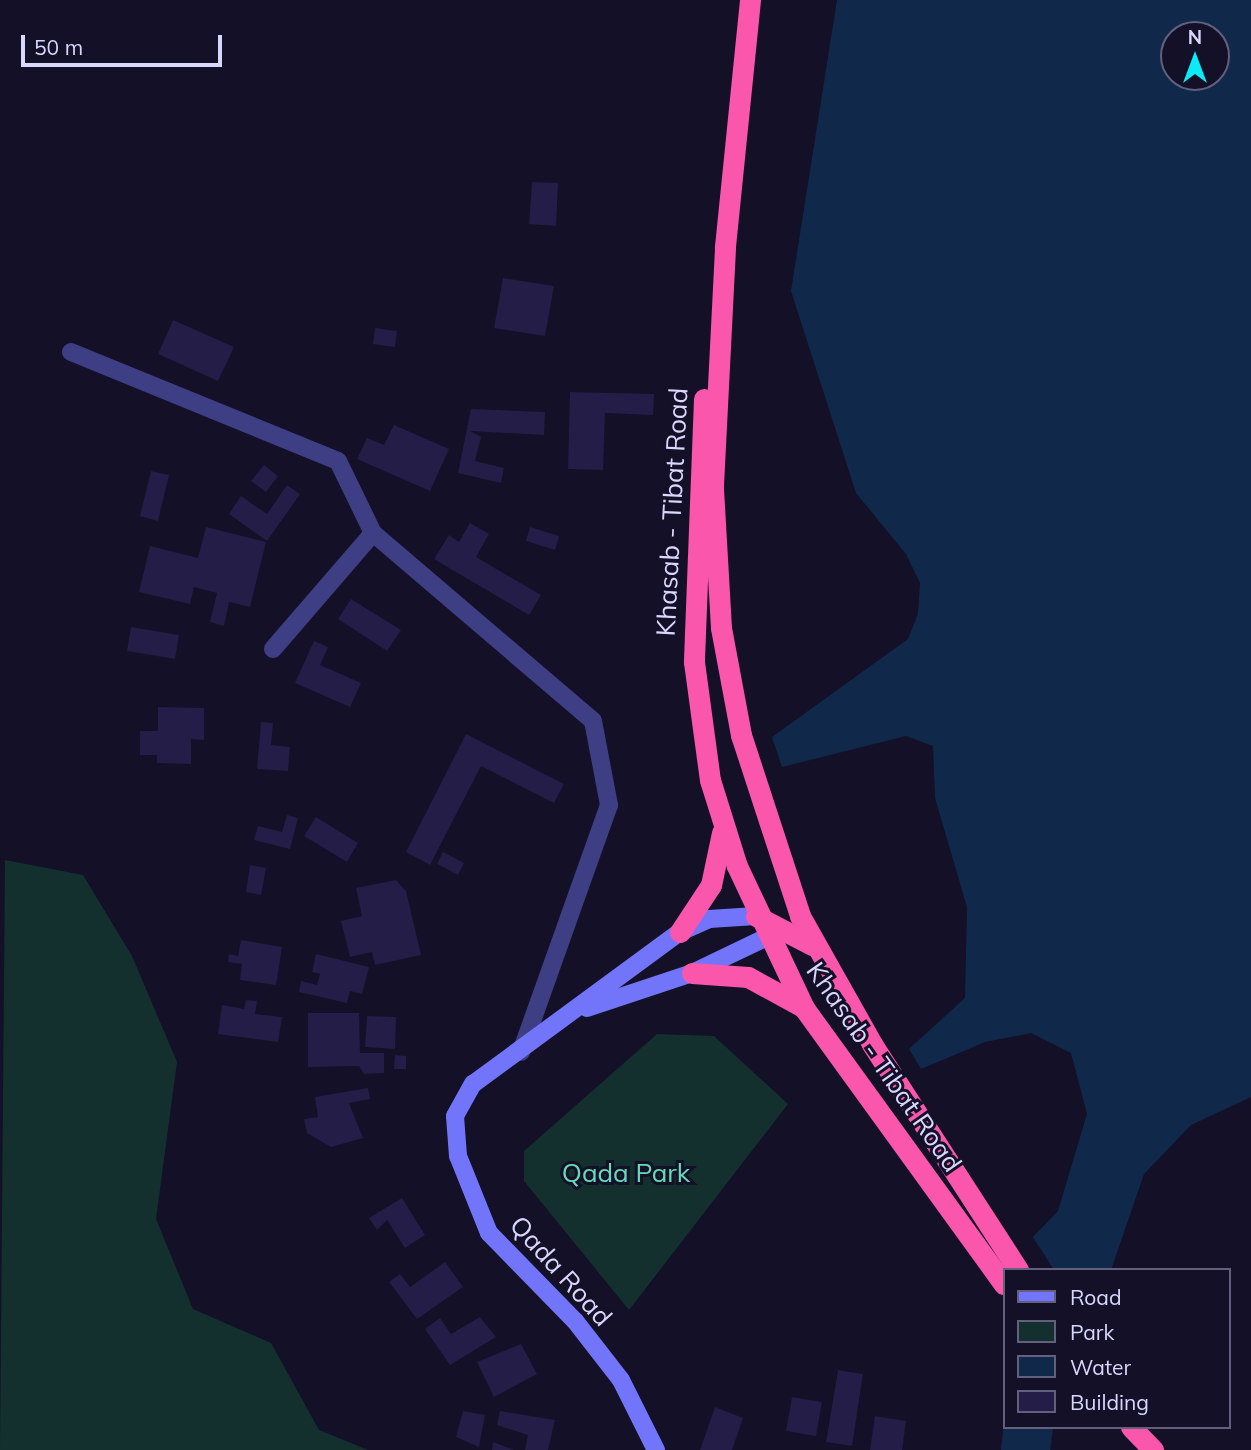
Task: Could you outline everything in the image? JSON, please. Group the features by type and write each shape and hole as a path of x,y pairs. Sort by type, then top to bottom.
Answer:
{"highway":[{"name":"Khasab - Tibat Road","path":"750,0 701,435 692,601 700,722 722,824 756,916 773,930 804,1008 1002,1281"},
{"name":"Khasab - Tibat Road","path":"724,247 715,574 741,735 786,881 817,948 1017,1268"},
{"path":"680,932 711,885 722,824"},
{"path":"786,881 773,930 817,948"},
{"path":"692,973 748,977 804,1008"},
{"path":"1133,1429 1153,1450"}],"street":[{"path":"71,352 338,461 373,533 593,721 609,805 521,1052"},
{"path":"273,649 373,533"},
{"name":"Qada Road","path":"656,1450 606,1360 489,1233 458,1156 454,1116 473,1084 580,1010 680,932 709,919 756,916"},
{"name":"Qada Road","path":"580,1010 692,973 773,930"}],"green space":[{"path":"5,860 83,875 132,956 177,1062 156,1219 193,1309 271,1343 319,1430 368,1450 0,1450"},
{"name":"Qada Park","path":"657,1034 714,1036 788,1104 629,1310 524,1181 524,1151"}],"water":[{"path":"837,0 1251,0 1251,1097 1191,1125 1144,1174 1112,1268 1053,1268 1033,1237 1058,1211 1087,1114 1071,1053 1031,1033 985,1042 921,1069 909,1049 965,998 967,907 935,798 933,746 906,736 782,767 772,737 908,639 918,614 920,583 906,554 856,493 791,291"}],"building":[{"path":"532,182 558,183 556,226 529,224"},
{"path":"503,278 554,286 545,336 494,328"},
{"path":"173,320 234,347 218,381 158,354"},
{"path":"375,328 397,331 395,347 373,344"},
{"path":"570,392 654,394 653,415 605,413 603,470 568,469"},
{"path":"471,409 545,412 544,435 470,431 481,437 475,461 504,468 501,483 458,473"},
{"path":"394,425 449,449 430,491 357,459 367,438 384,445"},
{"path":"264,465 278,476 266,492 251,481"},
{"path":"151,471 169,475 158,521 140,516"},
{"path":"287,485 300,494 267,541 229,514 241,496 267,514"},
{"path":"470,523 489,534 476,557 541,595 529,615 434,559 449,535 459,542"},
{"path":"206,527 266,542 250,607 229,602 224,626 210,622 217,593 194,587 190,604 139,592 150,546 198,558"},
{"path":"530,527 559,536 555,550 526,541"},
{"path":"351,599 401,630 387,651 338,619"},
{"path":"131,627 179,635 175,659 127,651"},
{"path":"314,641 328,647 320,665 361,683 350,707 295,683"},
{"path":"158,707 204,708 204,740 191,739 191,764 157,763 157,755 140,755 140,731 158,731"},
{"path":"261,722 273,723 271,745 290,747 288,771 257,769"},
{"path":"466,734 564,784 554,803 481,766 430,865 406,852"},
{"path":"287,815 298,818 290,849 254,840 258,826 282,832"},
{"path":"316,817 358,843 347,862 304,836"},
{"path":"443,852 464,863 458,875 437,864"},
{"path":"250,865 266,868 261,895 246,892"},
{"path":"396,880 406,891 421,955 375,965 372,952 350,957 341,921 362,916 356,888"},
{"path":"241,940 282,947 276,985 240,980 242,964 228,962 229,954 238,956"},
{"path":"316,954 369,967 362,994 350,991 347,1003 299,992 301,981 317,985 320,974 312,972"},
{"path":"246,1000 257,1001 255,1014 282,1017 278,1042 218,1034 222,1005 244,1009"},
{"path":"308,1013 359,1013 360,1053 384,1053 384,1073 364,1074 359,1066 308,1067"},
{"path":"367,1016 396,1017 395,1049 365,1047"},
{"path":"395,1055 406,1056 406,1069 394,1069"},
{"path":"368,1088 370,1099 349,1103 363,1138 331,1147 307,1133 304,1119 318,1117 315,1097"},
{"path":"402,1198 425,1235 405,1248 387,1220 377,1230 369,1218"},
{"path":"445,1262 463,1287 417,1319 389,1282 400,1274 410,1287"},
{"path":"480,1317 496,1337 450,1365 425,1329 440,1318 451,1334"},
{"path":"521,1344 537,1374 494,1397 477,1362"},
{"path":"838,1370 863,1374 852,1446 826,1442"},
{"path":"792,1397 822,1402 816,1436 786,1431"},
{"path":"715,1407 743,1418 732,1450 700,1450"},
{"path":"463,1411 485,1415 479,1447 456,1437"},
{"path":"500,1411 555,1420 548,1450 525,1450 528,1435 497,1425"},
{"path":"875,1416 906,1421 902,1450 870,1450"},
{"path":"493,1442 514,1450 492,1450"}],"waterway":[{"path":"1025,1450 1028,1429"}]}
